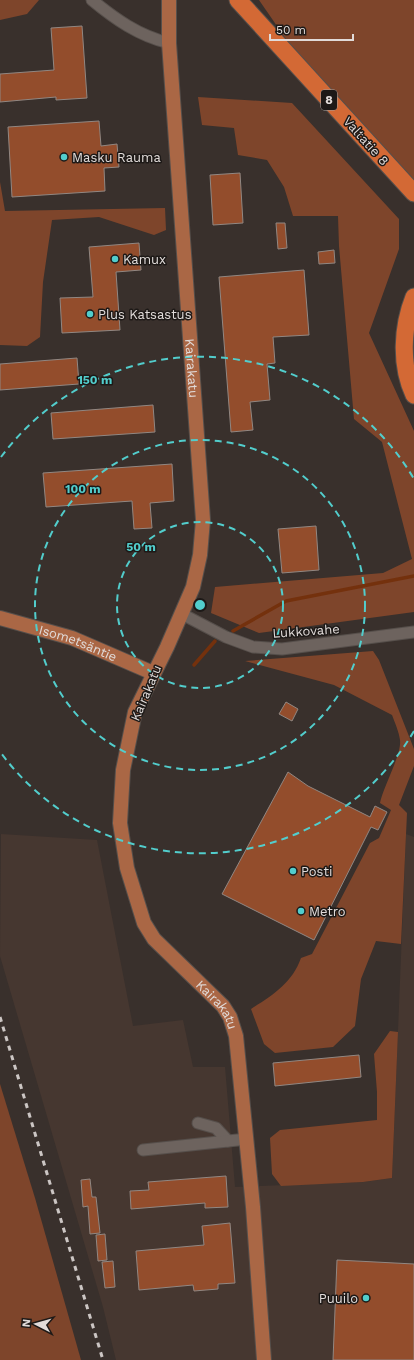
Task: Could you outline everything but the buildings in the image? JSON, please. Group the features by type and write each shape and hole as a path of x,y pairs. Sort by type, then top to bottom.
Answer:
{"highway":[{"name":"Valtatie 8","path":"238,0 414,193"},
{"path":"398,177 414,205"},
{"path":"414,297 407,322 404,348 408,377 414,395"}],"main road":[{"name":"Kairakatu","path":"169,0 169,43 203,520 193,587 182,614 135,712 123,770 120,823 127,868 144,923 154,939 217,1001 230,1017 236,1036 247,1139 264,1360"},
{"name":"Isometsäntie","path":"0,618 72,638 153,673"}],"street":[{"path":"92,0 128,26 145,36 169,43"},
{"name":"Lukkovahe","path":"182,614 231,639 253,647 274,649 323,645 414,632"},
{"path":"198,1123 216,1128 228,1141"},
{"path":"143,1150 247,1139"}],"shaded area":[{"path":"0,0 39,0 27,14 0,20"},
{"path":"259,0 414,0 414,181 288,42"},
{"path":"198,97 292,103 399,219 399,249 369,333 414,431 414,612 259,633 211,613 215,587 383,573 412,559 382,442 354,419 339,246 338,216 293,216 284,187 267,160 238,155 234,128 202,125"},
{"path":"0,182 5,211 165,208 166,230 154,235 99,217 52,220 43,282 40,337 27,346 0,345"},
{"path":"373,651 379,660 414,749 414,766 399,805 407,813 401,944 376,941 361,979 355,1026 333,1047 275,1053 264,1044 251,1009 281,988 292,975 301,958 312,954 370,843 379,838 391,810 380,803 398,754 400,740 392,715 334,685 245,661"},
{"path":"1,834 97,840 133,1026 183,1020 193,1067 225,1067 235,1187 363,1182 392,1178 406,834 414,837 414,1360 116,1360 103,1307 0,956"},
{"path":"390,1031 398,1032 392,1178 363,1182 281,1186 272,1174 270,1138 280,1130 377,1120 377,1092 374,1054"},
{"path":"0,1084 35,1198 81,1360 0,1360"}],"waterway":[{"path":"233,631 286,601 414,576"},
{"path":"194,665 215,641"}],"railway":[{"path":"0,1017 103,1360"}],"place":[{"name":"Masku Rauma","path":"64,157"},
{"name":"Kamux","path":"115,259"},
{"name":"Plus Katsastus","path":"90,314"},
{"name":"Posti","path":"293,871"},
{"name":"Metro","path":"301,911"},
{"name":"Puuilo","path":"366,1298"}]}
